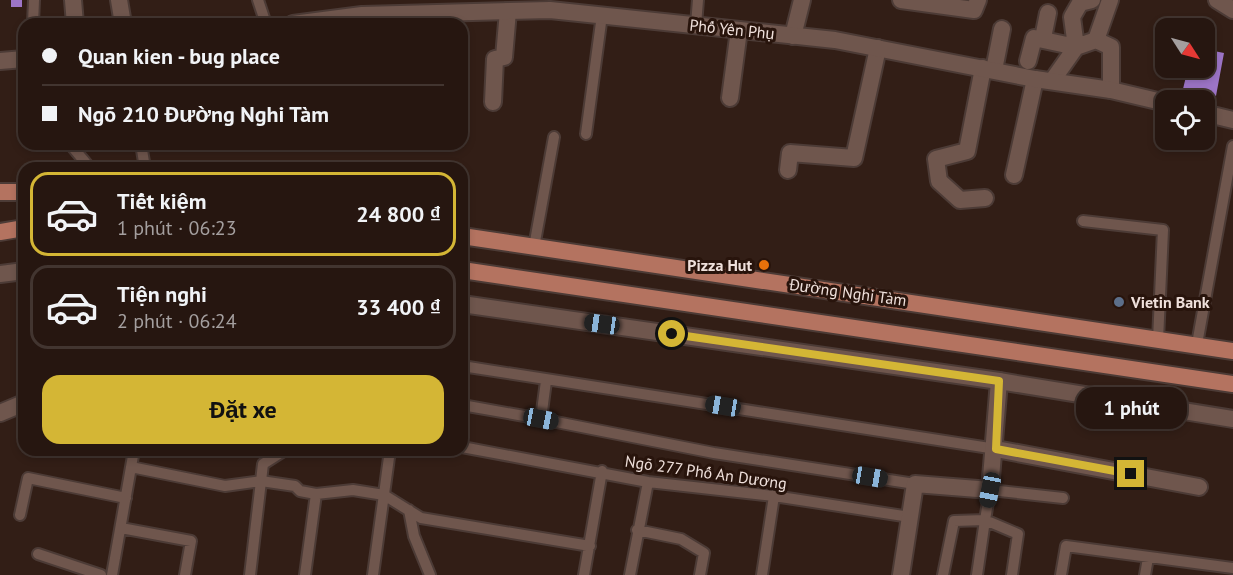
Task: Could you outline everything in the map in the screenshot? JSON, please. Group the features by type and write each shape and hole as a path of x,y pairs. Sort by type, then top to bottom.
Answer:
{"main road":[{"path":"0,192 18,192"},
{"path":"0,232 18,229"},
{"name":"Đường Nghi Tàm","path":"468,237 1233,351"},
{"name":"Đường Nghi Tàm","path":"468,271 1233,384"}],"street":[{"path":"73,0 74,18"},
{"path":"793,36 802,0"},
{"path":"906,0 974,10 978,0"},
{"path":"1217,0 1233,10"},
{"path":"1093,1 1096,40"},
{"path":"1052,81 1076,46 1072,17 1093,1"},
{"path":"123,2 123,18"},
{"name":"Phố Yên Phụ","path":"389,18 438,6 508,11 550,10 696,25 878,48 1035,79 1111,90 1155,100"},
{"path":"493,102 495,59 504,57 508,11"},
{"path":"1043,38 1048,13"},
{"path":"985,198 960,200 939,181 936,159 967,151 988,69 1002,29"},
{"path":"730,98 739,30"},
{"path":"1028,61 1034,38 1076,46 1096,40 1111,47 1111,90"},
{"path":"788,170 790,153 854,158 878,48"},
{"path":"0,61 18,60"},
{"path":"1014,175 1035,79"},
{"path":"1215,116 1233,120"},
{"path":"0,274 18,272"},
{"path":"468,305 999,381 1233,419"},
{"path":"901,575 915,484 990,490 996,449 999,381"},
{"path":"0,414 18,406"},
{"path":"996,449 1199,487"}],"lane":[{"path":"33,18 34,0"},
{"path":"258,0 264,18"},
{"path":"696,25 698,0"},
{"path":"586,134 602,15"},
{"path":"534,247 554,137"},
{"path":"1197,344 1233,146"},
{"path":"75,150 85,162"},
{"path":"1083,221 1163,230 1158,340"},
{"path":"468,367 546,381 996,449"},
{"path":"541,419 546,381"},
{"path":"468,406 714,453 915,484"},
{"name":"Ngõ 277 Phố An Dương","path":"468,448 602,471 648,482 774,496 910,517"},
{"path":"112,575 133,456"},
{"path":"250,575 263,464 276,456"},
{"path":"373,575 389,456"},
{"path":"131,467 225,486 261,481 295,486 300,491 316,494 353,490 384,495 421,518 590,546"},
{"path":"584,575 602,471"},
{"path":"20,515 28,478 126,498"},
{"path":"630,575 648,482"},
{"path":"977,575 990,490 1063,498"},
{"path":"305,575 316,494"},
{"path":"762,575 774,496"},
{"path":"409,510 414,536 430,575"},
{"path":"943,575 954,521 985,520 1018,534 1012,575"},
{"path":"121,528 191,541 185,575"},
{"path":"637,530 681,539 704,553 700,575"},
{"path":"1061,575 1066,546 1148,558 1206,570 1233,568"},
{"path":"38,554 101,575"},
{"path":"1145,575 1148,558"}],"building":[{"path":"11,0 22,0 22,7 11,7"},
{"path":"1215,51 1224,53 1216,96 1215,90 1183,89 1186,78 1215,78"}],"place":[{"name":"Pizza Hut","path":"764,265"},
{"name":"Vietin Bank","path":"1119,302"}],"route":[{"path":"672,334 999,381 996,449 1131,474"}]}
